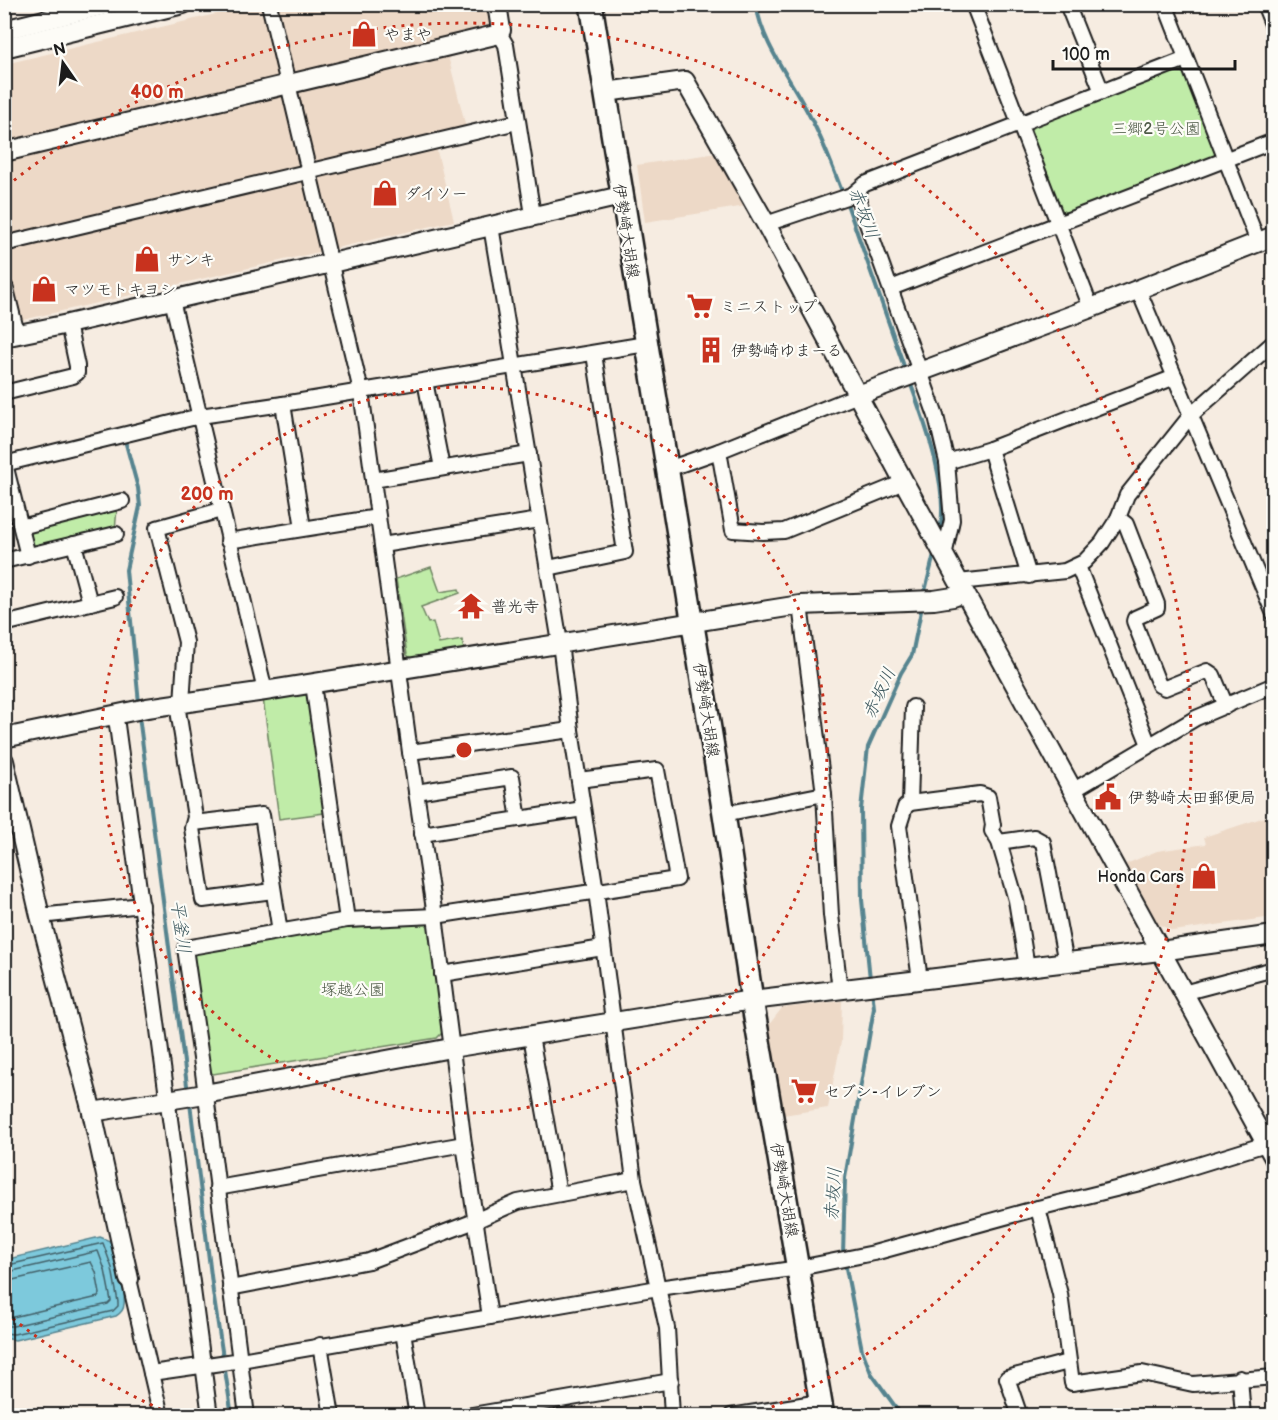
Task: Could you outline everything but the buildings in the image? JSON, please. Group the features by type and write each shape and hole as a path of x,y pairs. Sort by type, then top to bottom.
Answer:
{"main road":[{"name":"伊勢崎大胡線","path":"591,4 724,814 752,1000 821,1409"}],"street":[{"path":"4,30 109,4"},
{"path":"4,48 183,4"},
{"path":"269,4 361,391 410,752 435,916 464,1144 490,1317"},
{"path":"497,4 501,24 499,33 506,45 533,215"},
{"path":"973,4 1091,308"},
{"path":"1068,4 1102,92"},
{"path":"668,470 858,394 1091,308 1266,239 1225,159 1165,4"},
{"path":"1264,4 1274,29"},
{"path":"4,152 499,33"},
{"path":"766,224 856,193 865,184 1186,60"},
{"path":"151,1373 238,1361 658,1288 799,1268 874,1253 1140,1183 1269,1143 1183,993 1074,790 961,588 766,224 685,81 606,92"},
{"path":"4,244 517,122"},
{"path":"891,288 1274,141"},
{"path":"856,193 891,288 917,373 936,416 947,462 952,520 944,556"},
{"path":"4,289 10,335 68,324 621,196"},
{"path":"491,226 560,643 596,891 634,1180 667,1328 672,1416"},
{"path":"1138,290 1274,614"},
{"path":"172,300 265,691"},
{"path":"4,393 73,376 77,373 78,366 68,324"},
{"path":"4,738 147,708 313,684 399,668 800,605 934,600 953,597 961,588 1065,571 1078,566 1102,543 1118,518 1127,495 1191,415 1274,342"},
{"path":"28,556 5,464 200,416 515,367 646,344"},
{"path":"548,568 625,552 594,354"},
{"path":"947,462 990,449 1174,377"},
{"path":"424,381 442,468"},
{"path":"283,404 303,528"},
{"path":"990,449 1029,576"},
{"path":"718,451 733,530 784,531 904,482"},
{"path":"373,480 529,454"},
{"path":"21,527 122,501"},
{"path":"221,510 157,528 186,642 179,704 195,817 192,828 203,900 273,891"},
{"path":"228,541 378,517"},
{"path":"1118,518 1126,524 1157,604 1157,608 1135,618 1134,621 1159,685 1165,688 1207,671 1213,675 1226,706"},
{"path":"382,545 539,520"},
{"path":"4,561 116,534"},
{"path":"74,544 90,603"},
{"path":"1078,566 1149,744"},
{"path":"4,624 115,597"},
{"path":"800,605 824,794 831,915 840,990"},
{"path":"313,684 347,920"},
{"path":"1074,790 1196,718 1274,685"},
{"path":"910,803 913,707"},
{"path":"119,714 117,725 172,1099 210,1416"},
{"path":"410,752 571,730"},
{"path":"4,761 40,916 92,1112 160,1416"},
{"path":"247,1416 217,1188 202,1094 185,948 347,920 435,916 677,879 657,770 579,780"},
{"path":"416,792 512,777 519,819"},
{"path":"724,814 824,794"},
{"path":"920,980 899,826 906,807 910,803 980,794 988,797 992,831 999,842 1016,900 1027,967"},
{"path":"422,834 583,809"},
{"path":"194,823 262,815 280,932"},
{"path":"999,842 1034,837 1043,842 1066,963"},
{"path":"40,916 142,905"},
{"path":"92,1112 451,1048 752,1000 1066,963 1274,935"},
{"path":"442,974 603,948"},
{"path":"1183,993 1274,969"},
{"path":"531,1036 558,1194"},
{"path":"217,1188 464,1144"},
{"path":"230,1288 369,1261 475,1221 518,1202 634,1180"},
{"path":"1038,1208 1060,1294 1072,1383 1142,1373 1193,1384 1240,1378 1274,1377"},
{"path":"403,1332 417,1416"},
{"path":"320,1346 332,1416"},
{"path":"1020,1416 1007,1378 1068,1362"},
{"path":"1240,1378 1244,1416"},
{"path":"466,1416 671,1381"},
{"path":"732,1416 821,1409"}],"shaded area":[{"path":"254,5 487,5 490,24 486,30 444,40 469,139 436,147 454,221 5,324 5,64"},
{"path":"717,153 746,206 645,222 637,165"},
{"path":"1268,816 1273,833 1273,917 1173,931 1158,924 1126,864 1157,851 1206,844 1204,837"},
{"name":"セブン-イレブン","path":"842,1001 841,1042 828,1108 783,1115 768,1026 782,1008"}],"green space":[{"name":"三郷2号公園","path":"1179,68 1185,69 1216,150 1214,157 1067,213 1061,210 1030,131 1033,124"},
{"path":"117,509 115,530 35,550 30,547 28,530"},
{"path":"431,567 440,592 459,589 460,593 421,607 428,623 433,622 439,644 462,640 464,650 411,658 407,655 396,579"},
{"path":"305,692 324,813 279,819 263,698"},
{"name":"塚越公園","path":"423,921 429,926 444,1031 437,1038 213,1074 208,1070 193,956 195,952 346,927"}],"water":[{"path":"100,1237 110,1241 120,1272 124,1298 121,1312 116,1316 15,1340 4,1338 4,1260"}],"waterway":[{"name":"赤坂川","path":"756,4 764,32 776,58 811,119 843,194"},
{"name":"赤坂川","path":"846,201 906,372"},
{"name":"赤坂川","path":"910,382 929,437 939,478 942,498 939,534"},
{"name":"平釜川","path":"126,444 138,488 140,506 126,570 139,703"},
{"name":"赤坂川","path":"924,595 935,550"},
{"name":"赤坂川","path":"870,979 862,900 861,809 868,747 901,673 912,655 922,606"},
{"name":"平釜川","path":"139,716 188,1093"},
{"name":"赤坂川","path":"843,1255 845,1178 874,1008 872,989"},
{"name":"平釜川","path":"190,1103 213,1292 232,1416"},
{"name":"赤坂川","path":"845,1263 862,1350 871,1373 902,1416"}],"place":[{"name":"やまや","path":"364,34"},
{"name":"ダイソー","path":"385,193"},
{"name":"サンキ","path":"147,259"},
{"name":"マツモトキヨシ","path":"44,289"},
{"name":"ミニストップ","path":"700,306"},
{"name":"伊勢崎ゆまーる","path":"711,350"},
{"name":"普光寺","path":"471,606"},
{"name":"伊勢崎太田郵便局","path":"1108,797"},
{"name":"Honda Cars","path":"1204,876"},
{"name":"セブン-イレブン","path":"804,1091"}]}
